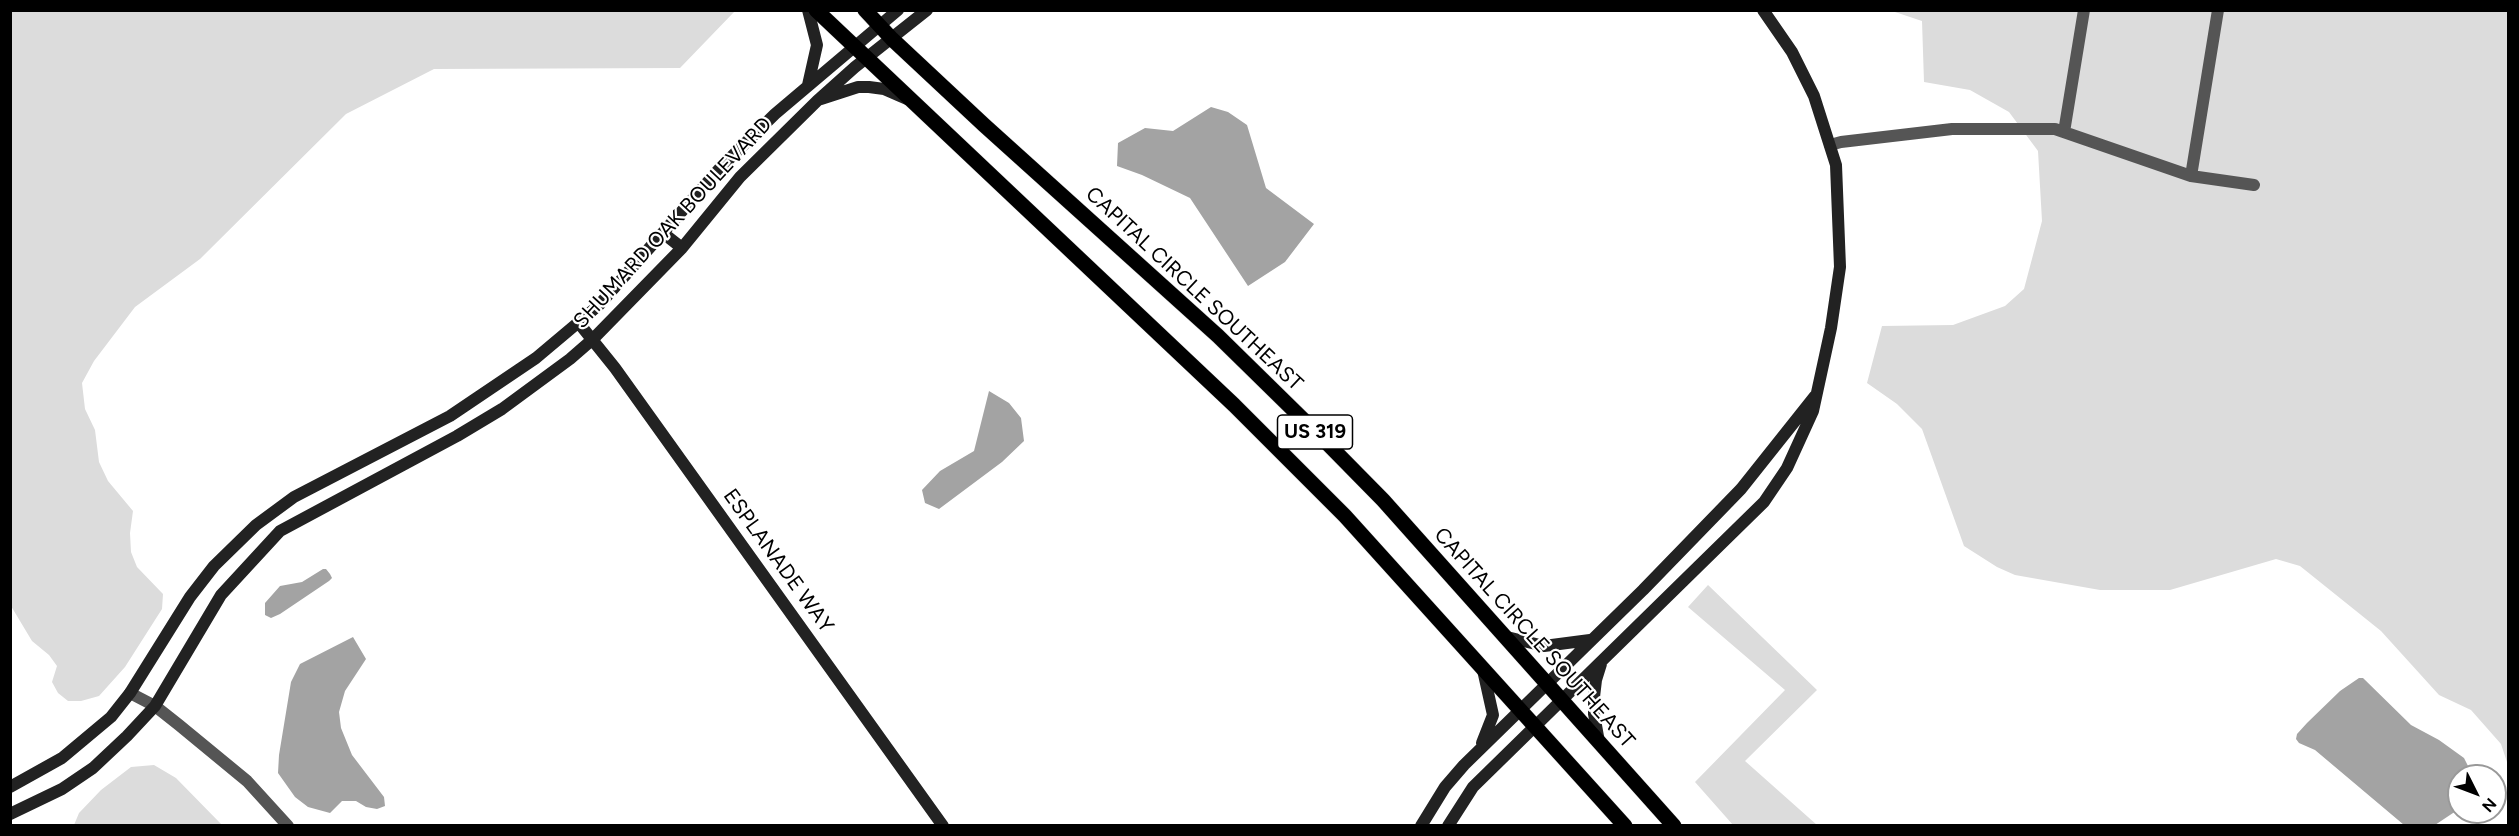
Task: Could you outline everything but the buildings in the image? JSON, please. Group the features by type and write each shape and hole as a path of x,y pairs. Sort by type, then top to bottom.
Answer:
{"main road":[{"name":"US 319","path":"816,10 1234,405 1368,540 1625,825"},
{"name":"CAPITAL CIRCLE SOUTHEAST","path":"865,10 892,39 984,125 1218,336 1383,500 1674,825"}],"street":[{"path":"808,10 817,45 808,85"},
{"name":"SHUMARD OAK BOULEVARD","path":"10,787 30,778 79,746 111,717 130,693 190,597 214,566 270,513 338,473 450,416 536,358 599,305 619,285 721,167 808,85 898,10"},
{"name":"SHUMARD OAK BOULEVARD","path":"10,814 62,789 93,768 127,736 154,706 220,595 280,531 468,429 502,408 593,339 682,248 740,177 817,101 855,67 927,10"},
{"path":"1448,825 1473,787 1764,502 1787,468 1814,411 1831,328 1840,267 1836,165 1814,96 1792,52 1762,10"},
{"path":"2064,132 2084,10"},
{"path":"2191,177 2218,10"},
{"path":"817,101 858,87 884,89 911,101"},
{"path":"1830,145 1952,129 2055,129 2191,177 2254,185"},
{"path":"663,233 682,248"},
{"name":"ESPLANADE WAY","path":"578,322 593,339 943,825"},
{"path":"1421,825 1445,788 1481,746 1741,489 1816,396"},
{"path":"1507,637 1544,646 1590,640"},
{"path":"1599,742 1594,714 1594,697 1596,680 1602,663"},
{"path":"1481,746 1493,714 1483,669"},
{"path":"130,693 154,706 247,781 288,825"}],"shaded area":[{"path":"10,11 735,11 680,68 434,69 346,114 200,259 135,307 94,361 82,383 85,409 95,430 99,462 108,481 133,511 130,533 131,552 137,567 163,594 162,609 125,667 99,696 81,701 68,701 58,693 52,682 57,666 49,655 32,641 11,606"},
{"path":"1892,11 2508,11 2508,765 2501,744 2471,710 2439,695 2381,631 2300,566 2276,559 2170,590 2100,590 2015,575 1997,567 1964,546 1922,429 1897,404 1867,383 1882,326 1953,325 2005,306 2024,289 2042,221 2038,151 2009,112 1970,90 1924,82 1922,21"},
{"path":"1211,107 1228,112 1247,125 1266,188 1314,224 1285,262 1248,286 1190,198 1117,166 1118,143 1145,128 1173,131"},
{"path":"989,391 1009,403 1021,418 1024,441 1002,462 939,509 925,503 922,490 940,471 974,451"},
{"path":"326,569 332,578 329,581 280,614 271,618 265,615 265,603 280,586 302,582"},
{"path":"1708,585 1817,690 1745,761 1817,825 1733,825 1695,782 1785,690 1688,607"},
{"path":"353,637 366,659 345,691 339,712 341,728 352,755 384,797 385,806 377,809 366,807 356,801 342,801 330,813 308,807 295,797 278,773 279,755 291,682 300,664"},
{"path":"2359,678 2363,678 2411,725 2439,740 2464,758 2467,764 2447,764 2447,817 2435,825 2404,825 2315,750 2299,743 2296,739 2297,734 2340,691"},
{"path":"154,765 176,778 222,825 74,825 79,813 101,790 131,767"}]}
